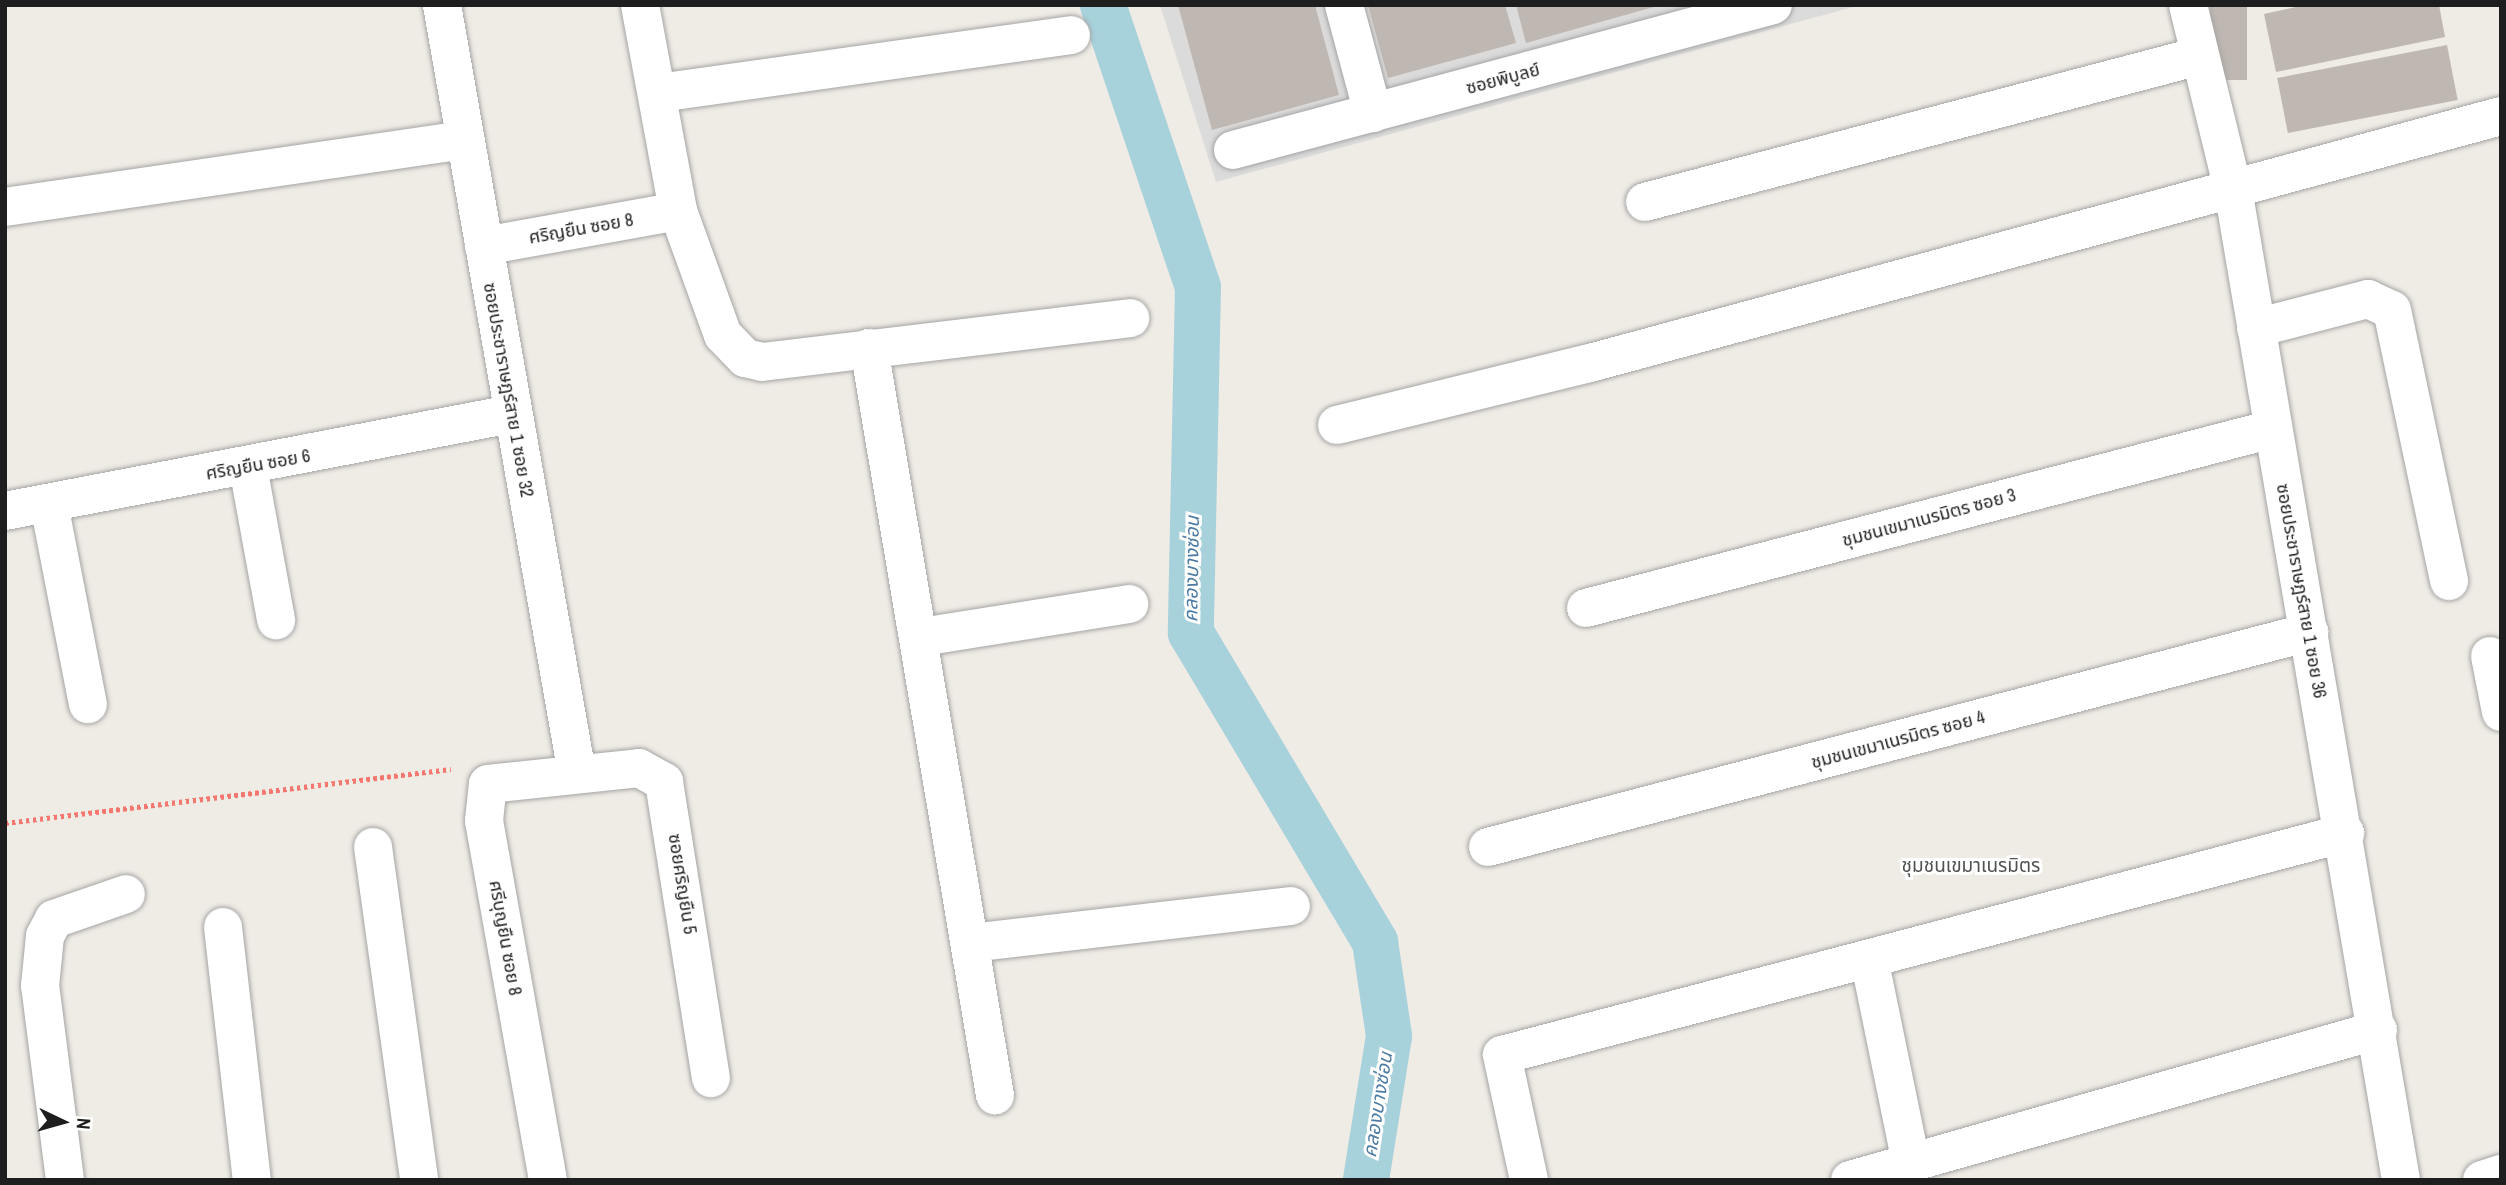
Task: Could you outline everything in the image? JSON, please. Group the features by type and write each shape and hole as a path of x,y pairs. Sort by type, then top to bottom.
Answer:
{"street":[{"name":"ซอยประชาราษฎร์สาย 1 ซอย 32","path":"442,5 463,141 577,775"},
{"path":"640,5 659,93 678,211 733,350 762,362 1130,318"},
{"path":"1344,5 1373,113"},
{"name":"ซอยพิบูลย์","path":"1233,150 1373,113 1694,17 1773,5"},
{"name":"ซอยประชาราษฎร์สาย 1 ซอย 36","path":"2188,5 2232,189 2345,833 2401,1180"},
{"path":"659,93 1071,35"},
{"path":"1645,202 2199,56"},
{"path":"1337,425 1590,363 2501,116"},
{"path":"5,207 463,141"},
{"name":"ศริญยืน ซอย 8","path":"484,246 678,211"},
{"path":"2256,328 2368,299 2392,310 2449,581"},
{"path":"869,348 921,637 996,1095"},
{"name":"ศริญยืน ซอย 6","path":"5,511 248,467 511,414"},
{"name":"ชุมชนเขมาเนรมิตร ซอย 3","path":"1586,608 2272,429"},
{"path":"248,467 276,620"},
{"path":"49,503 88,704"},
{"path":"921,637 1129,604"},
{"name":"ชุมชนเขมาเนรมิตร ซอย 4","path":"1488,847 2309,632"},
{"path":"2490,656 2501,712"},
{"name":"ซอยศริญยืน 5","path":"577,775 639,768 663,782 711,1078"},
{"path":"488,784 577,775"},
{"name":"ศรีบุญยืน ซอย 8","path":"488,784 484,821 548,1180"},
{"path":"1529,1180 1502,1055 1871,962 2345,833"},
{"path":"373,847 419,1180"},
{"path":"65,1180 40,986 45,936 54,919 126,894"},
{"path":"971,943 1291,906"},
{"path":"223,927 252,1180"},
{"path":"1871,962 1911,1163"},
{"path":"1850,1180 2378,1030"},
{"path":"2482,1180 2501,1174"}],"path":[{"path":"5,823 450,769 468,768 488,784"}],"shaded area":[{"path":"1160,5 1860,5 1216,182"}],"building":[{"path":"1178,5 1315,5 1339,95 1212,130"},
{"path":"1368,5 1505,5 1516,43 1388,78"},
{"path":"1516,5 1657,5 1657,6 1526,43"},
{"path":"2210,5 2247,5 2247,80 2210,80"},
{"path":"2305,5 2439,5 2445,37 2276,72 2264,14"},
{"path":"2447,45 2458,100 2288,133 2277,78"}],"waterway":[{"name":"คลองบางซ่อน","path":"1103,5 1198,287 1191,633 1375,942 1389,1036 1366,1180"}],"district":[{"name":"ชุมชนเขมาเนรมิตร","path":"1971,866"}]}
